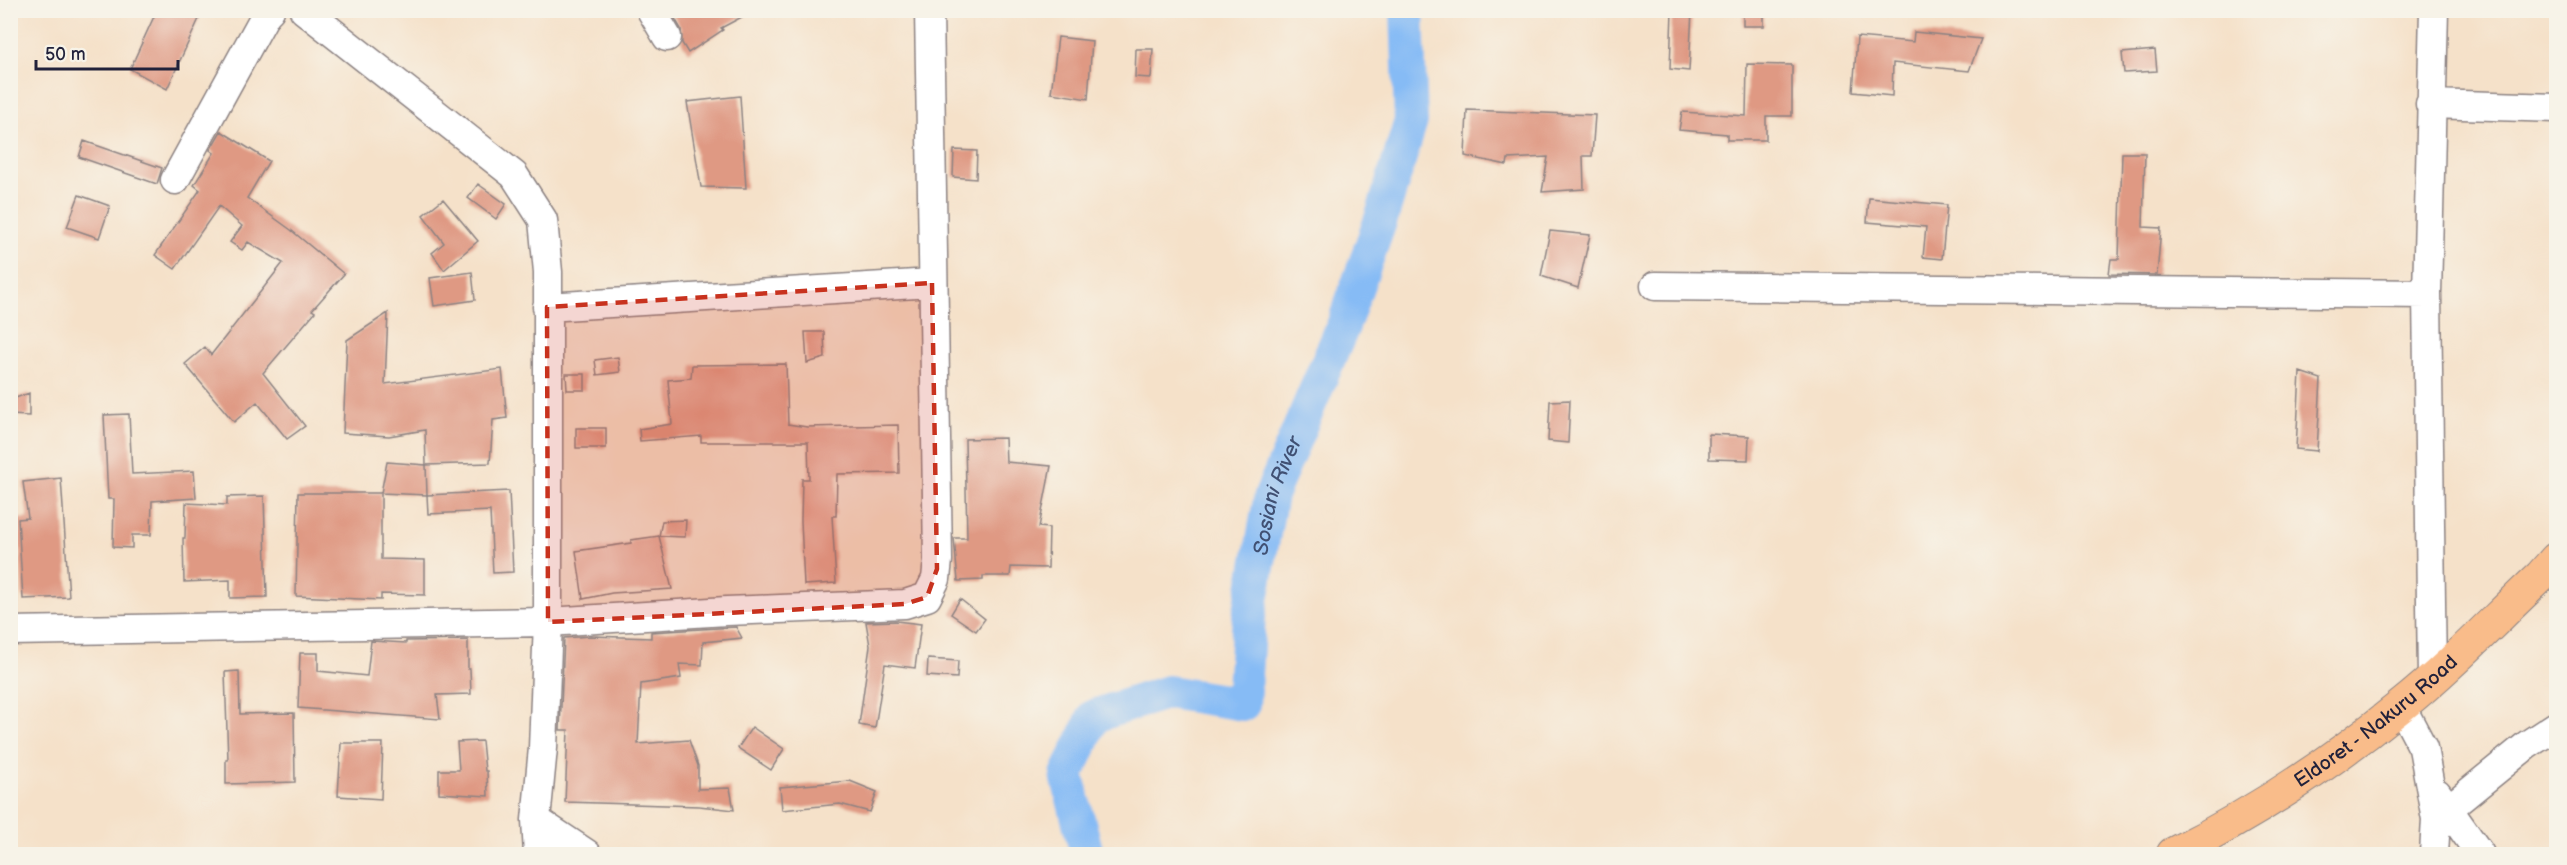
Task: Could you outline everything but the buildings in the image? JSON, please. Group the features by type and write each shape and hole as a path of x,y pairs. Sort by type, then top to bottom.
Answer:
{"highway":[{"name":"Eldoret - Nakuru Road","path":"2173,855 2214,834 2295,784 2401,706 2556,559"}],"street":[{"path":"175,180 270,10"},
{"path":"304,10 514,175 543,220 548,272 548,622 543,748 536,820 538,855"},
{"path":"651,10 667,37"},
{"path":"10,631 548,622 727,611 905,604 927,597 936,579 937,569 929,10"},
{"path":"2432,679 2429,592 2427,294 2434,10"},
{"path":"2430,104 2556,108"},
{"path":"547,308 932,283"},
{"path":"1655,286 2427,294"},
{"path":"2401,706 2423,748 2429,781 2442,814 2480,855"},
{"path":"2434,855 2442,814 2527,745 2556,726"},
{"path":"536,820 587,855"}],"highlighted area":[{"path":"932,283 937,569 927,597 905,604 548,622 547,307"}],"waterway":[{"name":"Sosiani River","path":"1087,854 1067,775 1094,716 1168,692 1243,704 1249,616 1271,495 1343,326 1382,216 1411,121 1407,10"}]}
